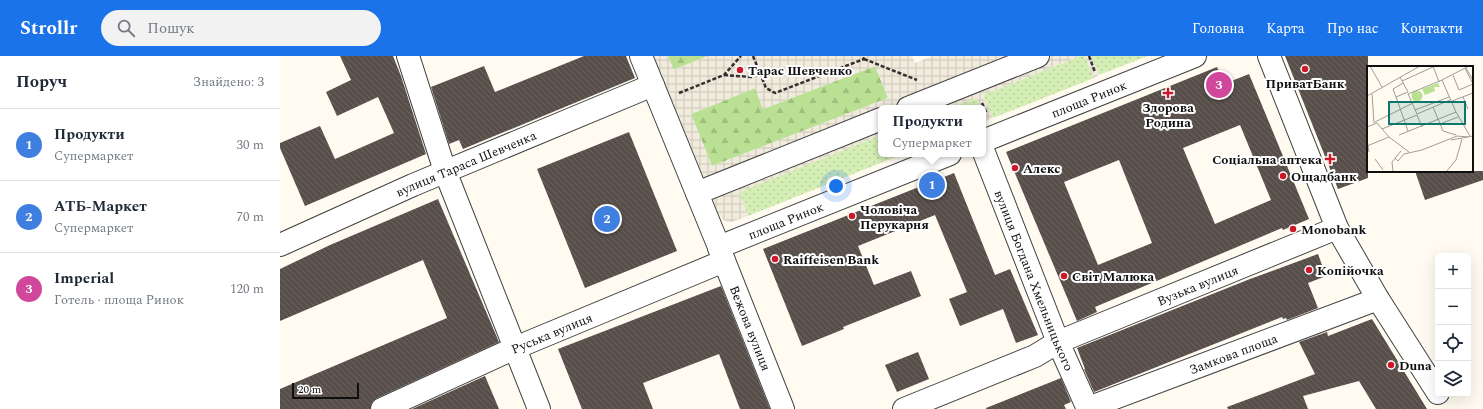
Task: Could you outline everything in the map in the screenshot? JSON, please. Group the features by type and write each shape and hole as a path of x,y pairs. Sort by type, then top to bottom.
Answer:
{"street":[{"path":"408,56 445,171 538,409"},
{"path":"641,56 722,254"},
{"path":"916,105 1038,56"},
{"name":"площа Ринок","path":"987,142 1195,56"},
{"path":"1269,56 1337,228 1378,298 1435,389"},
{"name":"вулиця Тараса Шевченка","path":"280,245 445,171 653,85"},
{"path":"697,193 878,120"},
{"name":"вулиця Богдана Хмельницького","path":"987,142 1058,342 1088,408"},
{"name":"площа Ринок","path":"722,254 943,157"},
{"name":"Вузька вулиця","path":"904,409 1035,356 1058,342 1337,228"},
{"name":"Руська вулиця","path":"382,409 722,254"},
{"name":"Вежова вулиця","path":"722,254 783,409"},
{"name":"Замкова площа","path":"1088,408 1378,298"},
{"path":"1440,397 1448,409"}],"path":[{"path":"677,94 724,75 741,56"},
{"path":"753,56 766,88 775,93 863,58 947,93"},
{"path":"724,75 751,77 761,74"},
{"path":"974,82 979,105"}],"green space":[{"path":"668,56 708,56 673,70"},
{"path":"1080,56 1085,56 1094,78 993,118 983,95"},
{"path":"1091,56 1148,56 1099,75"},
{"path":"875,66 888,98 712,166 691,114 755,88 763,109"},
{"path":"976,97 980,105 957,105"},
{"path":"878,136 878,157 896,157 748,216 739,192"}],"shaded area":[{"path":"654,56 668,56 674,70 708,56 912,56 915,63 932,56 1080,56 983,95 993,118 986,121 986,105 980,105 976,98 958,105 878,105 878,136 739,192 748,216 732,222 727,222 719,215","holes":["875,66 888,98 712,166 691,114 755,88 763,109"]},
{"path":"1085,56 1091,56 1099,75 1094,78"}],"building":[{"path":"340,56 393,56 426,154 305,206 280,148 280,143 320,126 335,159 394,133 378,97 337,116 326,92 351,80"},
{"path":"584,56 626,56 635,78 463,149 459,140 449,144 431,87 484,66 495,92"},
{"path":"1285,56 1368,56 1368,178 1338,189"},
{"path":"1217,67 1224,84 1249,74 1309,219 1283,230 1282,228 1095,307 1097,312 1077,321 1006,152","holes":["1240,125 1271,200 1215,224 1183,148","1119,160 1152,243 1098,265 1064,182"]},
{"path":"629,132 677,251 585,288 537,169"},
{"path":"1483,171 1483,180 1425,200 1415,172"},
{"path":"954,173 995,275 1010,269 1038,335 1016,343 1003,309 960,326 949,299 967,292 935,215 858,246 874,285 911,271 921,296 843,327 844,329 802,346 763,249"},
{"path":"438,199 499,342 377,398 372,402 370,409 280,409 280,389 447,318 423,260 280,321 280,269 330,245"},
{"path":"1318,254 1326,276 1308,283 1318,308 1287,320 1286,318 1283,319 1282,317 1094,392 1077,348 1250,279"},
{"path":"721,286 770,409 740,409 719,354 643,383 653,409 582,409 558,349"},
{"path":"1372,319 1427,409 1376,409 1359,381 1303,396 1308,409 1228,409 1227,407 1315,374 1299,342 1327,332 1328,336"},
{"path":"918,352 929,379 897,392 885,365"},
{"path":"485,376 499,409 412,409"},
{"path":"1061,378 1071,402 1064,405 1066,409 986,409 986,408"}],"place":[{"name":"ПриватБанк","path":"1305,69"},
{"name":"Тарас Шевченко","path":"740,70"},
{"name":"Imperial","path":"1219,85"},
{"name":"Здорова Родина","path":"1168,93"},
{"name":"Соціальна аптека","path":"1330,159"},
{"name":"Алекс","path":"1015,168"},
{"name":"Ощадбанк","path":"1283,176"},
{"name":"Продукти","path":"932,185"},
{"name":"Чоловіча Перукарня","path":"852,216"},
{"name":"АТБ-Маркет","path":"607,219"},
{"name":"Monobank","path":"1293,229"},
{"name":"Raiffeisen Bank","path":"775,259"},
{"name":"Копійочка","path":"1309,270"},
{"name":"Світ Малюка","path":"1064,276"},
{"name":"Duna","path":"1391,365"}]}
